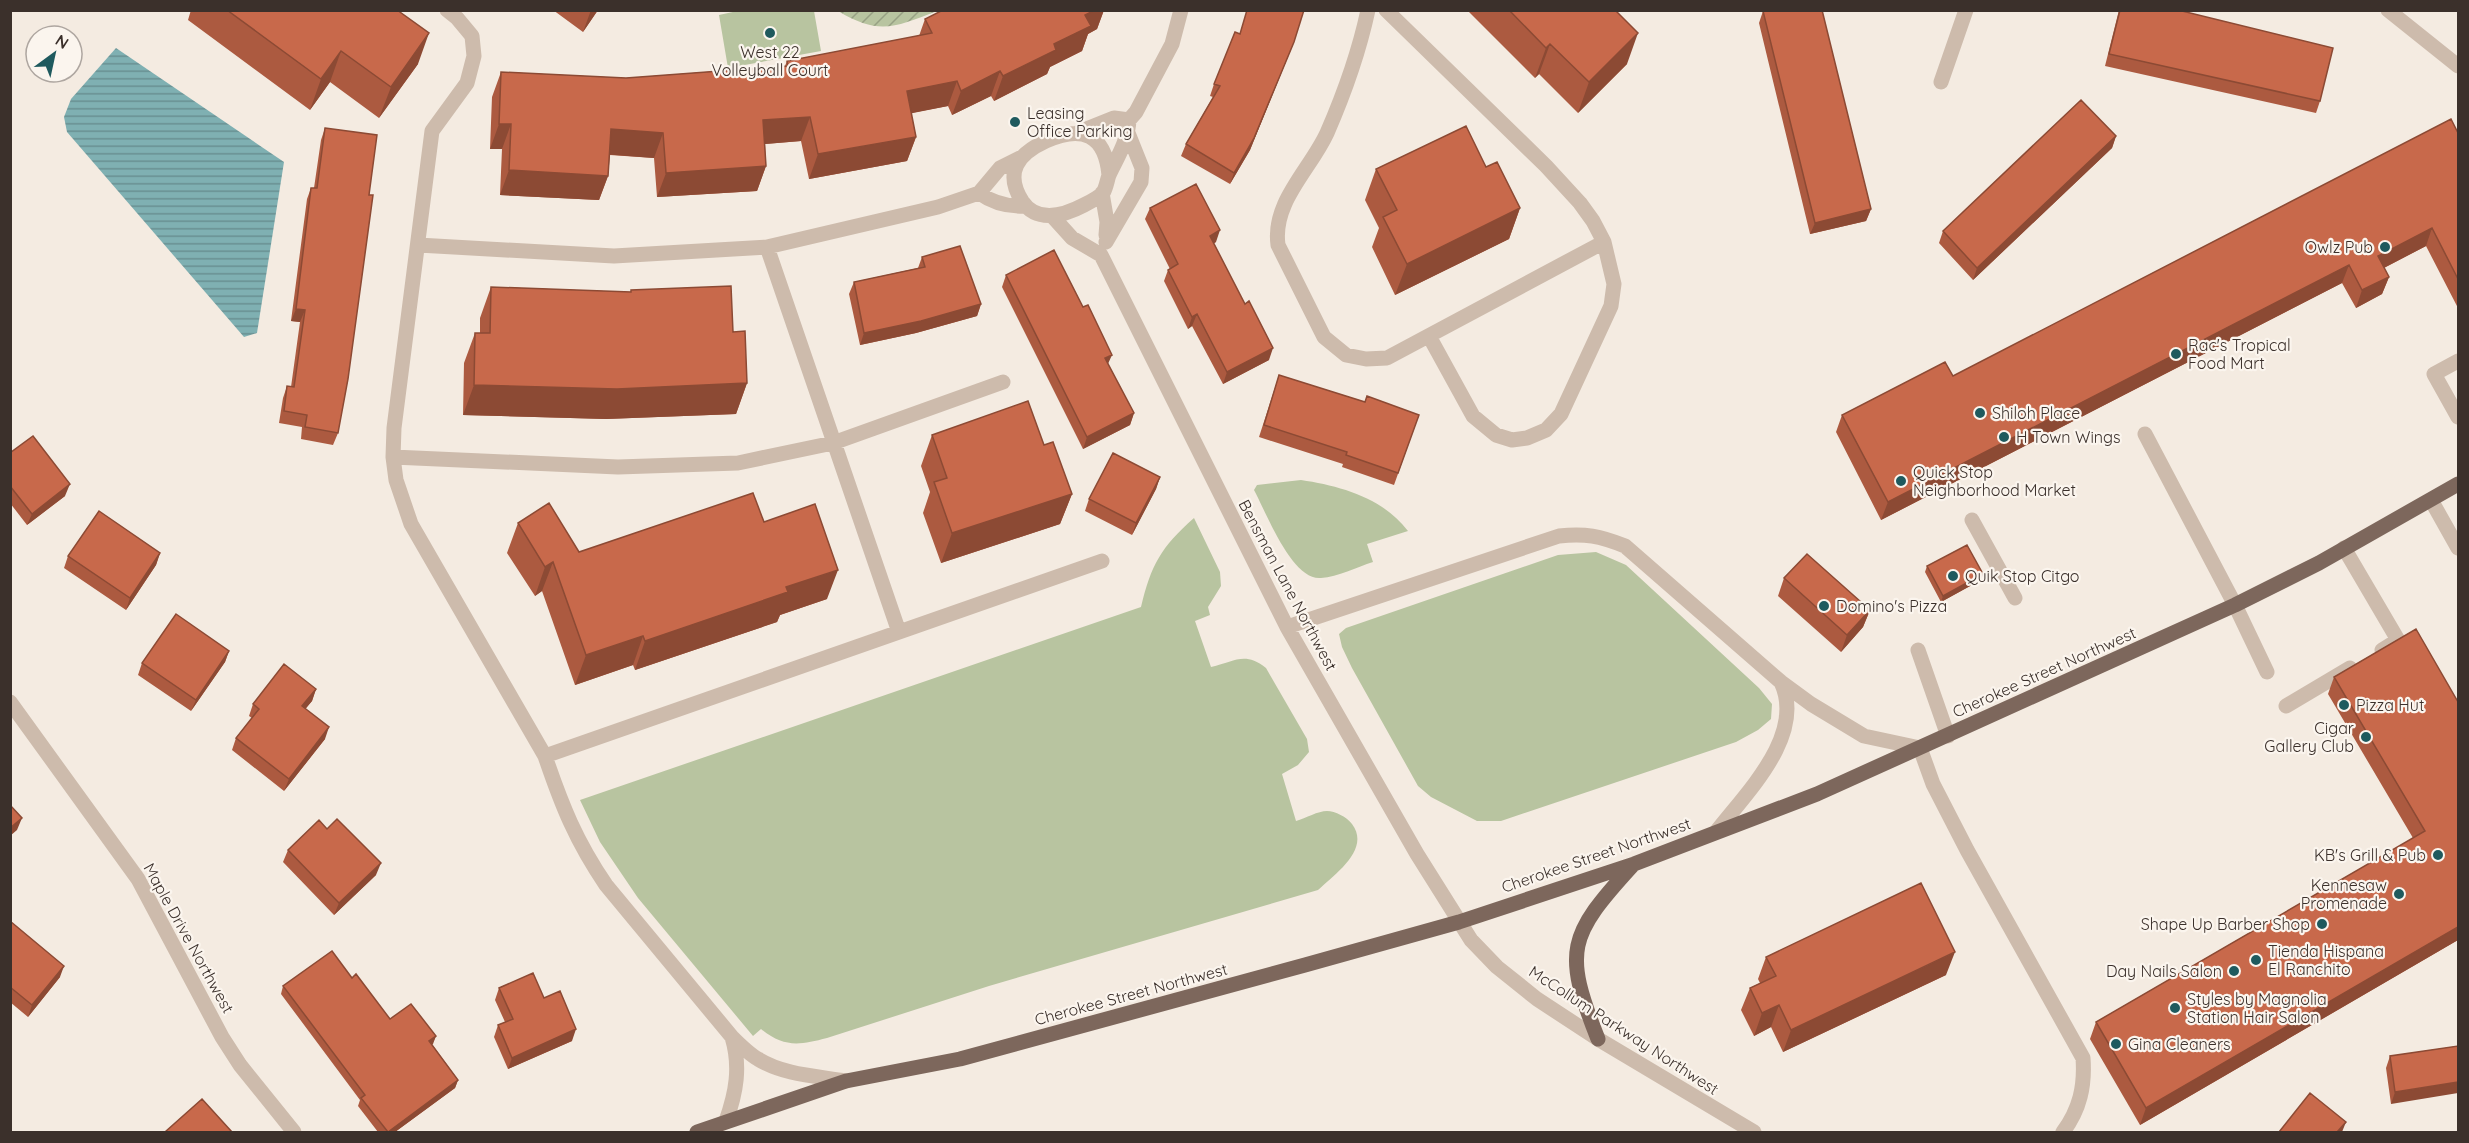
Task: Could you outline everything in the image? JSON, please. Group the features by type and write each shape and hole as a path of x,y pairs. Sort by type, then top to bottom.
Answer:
{"main road":[{"name":"Cherokee Street Northwest","path":"697,1132 846,1081 981,1053 1459,922 1634,864 1817,794 2235,605 2344,549 2458,484"},
{"path":"1598,1039 1579,988 1576,969 1577,948 1590,915 1634,864"}],"street":[{"path":"447,10 472,36 474,56 467,83 432,131 394,428 393,457 399,490 411,524 545,756 570,823 591,863 606,885 732,1037 756,1058 786,1071 846,1081"},
{"path":"979,193 988,200 1005,205 1025,206 1037,213 1053,217 1066,214 1093,201 1102,193 1120,155 1128,127 1172,44 1181,10"},
{"path":"1368,10 1360,43 1326,135 1280,215 1276,232 1278,245 1324,337 1346,355 1366,359 1387,358 1604,242"},
{"path":"1386,10 1546,166 1580,203 1604,242 1614,284 1611,306 1561,414 1546,430 1527,438 1512,440 1496,435 1473,416 1429,336"},
{"path":"1941,82 1966,10"},
{"path":"2388,10 2458,66"},
{"path":"418,244 614,256 766,246 938,207 979,193 1000,168 1020,158 1030,149 1063,134 1079,132 1114,118 1128,127 1142,168 1141,182 1103,249"},
{"path":"1079,132 1092,138 1107,156 1109,175"},
{"path":"1020,158 1013,176 1017,193 1025,206"},
{"path":"1102,193 1107,222 1103,249"},
{"path":"1053,217 1072,238 1103,249"},
{"path":"766,246 899,632"},
{"name":"Bensman Lane Northwest","path":"1103,249 1287,627 1417,854 1459,922"},
{"path":"2458,361 2434,374 2458,417"},
{"path":"393,457 618,467 738,463 833,443 1003,382"},
{"path":"2145,434 2235,605 2267,672"},
{"path":"2431,500 2458,548"},
{"path":"1972,520 2015,598"},
{"path":"1287,627 1558,536 1581,533 1602,537 1625,546 1781,681 1836,721 1864,736 1920,748 1933,783 1967,850 2083,1058 2084,1079 2079,1103 2063,1132"},
{"path":"2286,706 2398,640 2344,549"},
{"path":"545,756 1102,561"},
{"path":"1918,650 1948,736"},
{"path":"1716,832 1765,767 1782,737 1789,714 1788,701 1781,681"},
{"name":"Maple Drive Northwest","path":"10,702 138,879 222,1037 240,1065 294,1132"},
{"name":"McCollum Parkway Northwest","path":"1459,922 1485,956 1537,999 1598,1039 1754,1132"},
{"path":"726,1121 737,1083 737,1052 732,1037"}],"green space":[{"name":"West 22 Volleyball Court","path":"742,10 814,11 821,51 728,68 719,15"},
{"path":"838,11 937,11 898,25 877,26 865,24"},
{"path":"1301,480 1360,495 1386,510 1408,531 1367,544 1373,562 1334,576 1321,578 1310,576 1300,569 1290,557 1254,490 1257,485"},
{"path":"1194,518 1220,572 1221,586 1208,607 1210,615 1195,621 1211,667 1245,659 1252,660 1266,668 1307,739 1309,752 1298,765 1282,774 1296,821 1327,811 1337,813 1347,819 1357,833 1357,843 1349,860 1318,890 989,986 827,1038 792,1043 777,1039 761,1029 753,1036 638,898 600,842 580,800 1141,607 1153,568 1173,538"},
{"path":"1596,552 1626,565 1759,688 1772,704 1771,719 1758,730 1736,742 1501,821 1477,821 1431,797 1418,786 1352,668 1342,647 1339,634 1346,628 1558,555"}],"water":[{"path":"116,48 284,162 257,333 244,337 67,132 64,117 71,99"}],"building":[{"path":"227,10 397,10 429,33 391,87 341,51 321,79"},
{"path":"943,10 1095,10 1085,15 1091,26 1054,44 1056,50 1003,76 1000,71 961,91 957,81 907,91 916,137 818,154 810,117 763,120 766,166 666,173 663,133 611,129 608,176 509,170 511,124 499,124 501,72 626,78 788,66 787,61 932,33 925,19"},
{"path":"1247,10 1304,10 1294,42 1254,138 1234,173 1186,144 1220,86 1214,84 1235,32 1240,34"},
{"path":"1509,10 1615,10 1638,33 1589,82 1550,44 1546,48"},
{"path":"1822,10 1871,209 1815,223 1763,11"},
{"path":"2120,10 2178,10 2333,48 2320,101 2109,54"},
{"path":"2081,100 2116,136 1977,268 1943,231"},
{"path":"2451,119 2458,133 2458,279 2432,228 2378,256 2389,277 2362,290 2349,265 1888,502 1842,415 1945,362 1953,376"},
{"path":"1466,126 1486,167 1497,162 1520,208 1407,264 1383,217 1397,210 1376,169"},
{"path":"325,128 377,135 369,195 373,195 348,379 338,433 305,427 307,415 284,411 287,386 294,387 305,310 296,309 311,188 317,188"},
{"path":"1196,184 1220,230 1210,236 1245,304 1249,301 1273,348 1227,372 1197,314 1192,317 1168,270 1178,264 1150,208"},
{"path":"960,246 981,304 921,321 864,333 854,282 925,267 922,257"},
{"path":"1054,250 1083,307 1088,305 1112,355 1105,358 1134,413 1087,437 1006,275"},
{"path":"731,286 733,332 745,331 747,383 617,389 474,385 475,333 490,333 491,287 631,292 631,290"},
{"path":"1279,375 1365,402 1367,396 1419,415 1398,473 1346,455 1347,452 1264,425"},
{"path":"1028,401 1044,445 1053,442 1072,494 952,533 934,482 947,478 932,435"},
{"path":"33,436 70,484 32,514 10,486 10,453"},
{"path":"1113,453 1160,477 1136,523 1089,499"},
{"path":"753,493 764,522 815,504 838,570 786,587 788,592 645,641 643,636 586,655 553,562 545,567 518,523 549,503 579,552"},
{"path":"99,511 160,553 130,598 68,556"},
{"name":"Quik Stop Citgo","path":"1967,545 1983,574 1943,596 1927,566"},
{"path":"1807,554 1870,610 1847,635 1784,578"},
{"path":"176,614 229,651 196,700 142,663"},
{"name":"Kennesaw Promenade","path":"2416,629 2458,702 2458,927 2146,1108 2096,1022 2425,831 2334,677"},
{"path":"284,664 316,689 302,706 329,727 289,779 236,738 259,709 253,704"},
{"path":"10,805 22,818 10,828"},
{"path":"337,819 381,863 339,903 288,850 319,820 327,829"},
{"path":"1921,883 1955,952 1791,1030 1779,1005 1762,1013 1750,988 1776,976 1766,957"},
{"path":"10,921 64,966 32,1005 10,987"},
{"path":"332,951 352,978 356,974 390,1019 411,1004 436,1036 429,1041 458,1080 388,1132 361,1098 365,1095 283,986"},
{"path":"533,973 544,998 560,991 576,1029 512,1058 498,1025 513,1019 499,988"},
{"path":"2458,1046 2458,1082 2395,1092 2390,1056"},
{"path":"2310,1093 2346,1122 2337,1132 2279,1132"},
{"path":"202,1099 232,1132 165,1132"}],"place":[{"name":"West 22 Volleyball Court","path":"770,33"},
{"name":"Leasing Office Parking","path":"1015,122"},
{"name":"Owlz Pub","path":"2385,247"},
{"name":"Rac's Tropical Food Mart","path":"2176,354"},
{"name":"Shiloh Place","path":"1980,413"},
{"name":"H Town Wings","path":"2004,437"},
{"name":"Quick Stop Neighborhood Market","path":"1901,481"},
{"name":"Quik Stop Citgo","path":"1953,576"},
{"name":"Domino's Pizza","path":"1824,606"},
{"name":"Pizza Hut","path":"2344,705"},
{"name":"Cigar Gallery Club","path":"2366,737"},
{"name":"KB's Grill & Pub","path":"2438,855"},
{"name":"Kennesaw Promenade","path":"2399,894"},
{"name":"Shape Up Barber Shop","path":"2322,924"},
{"name":"Tienda Hispana El Ranchito","path":"2256,960"},
{"name":"Day Nails Salon","path":"2234,971"},
{"name":"Styles by Magnolia Station Hair Salon","path":"2175,1008"},
{"name":"Gina Cleaners","path":"2116,1044"}]}
